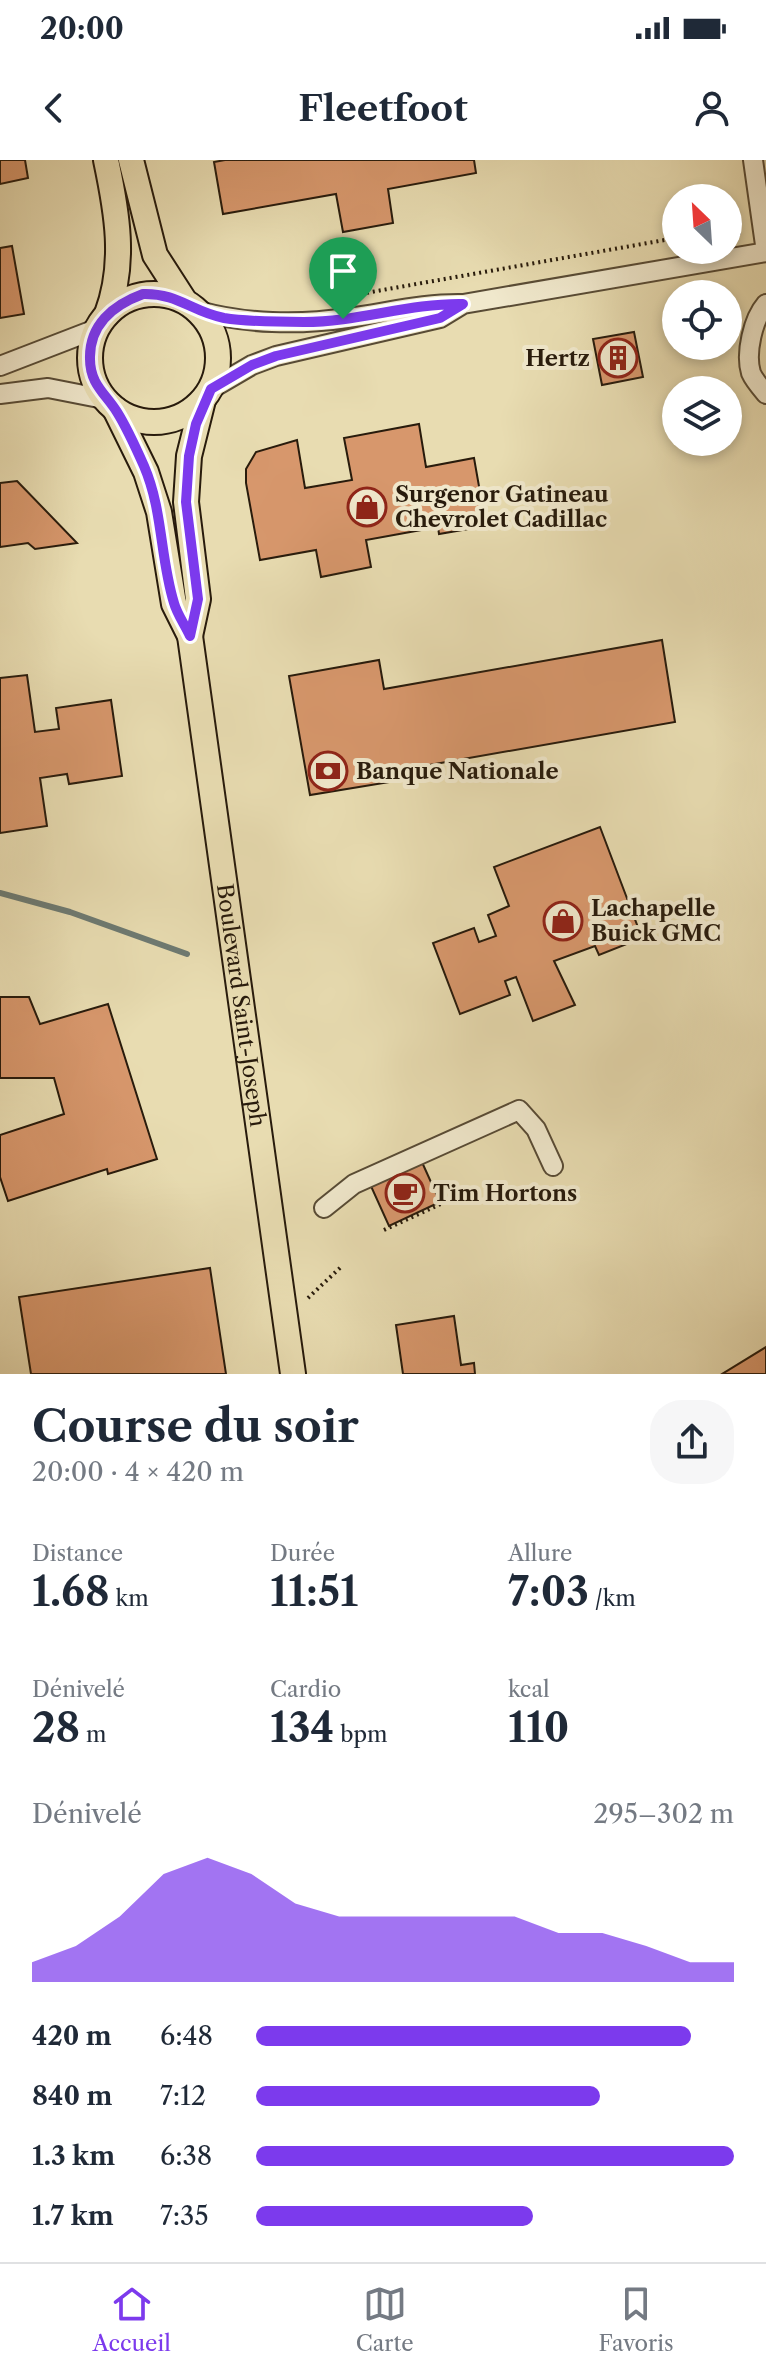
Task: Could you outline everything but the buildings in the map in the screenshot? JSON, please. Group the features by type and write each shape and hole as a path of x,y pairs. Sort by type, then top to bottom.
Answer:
{"main road":[{"path":"106,160 118,234 118,276 91,343 91,373 110,404 132,418 151,422 179,416 207,395 219,355 216,339 155,255 131,160"},
{"path":"102,322 123,301 143,294 164,294 192,306"},
{"name":"Boulevard Saint-Joseph","path":"190,636 198,599 186,502 189,456 207,395"},
{"name":"Boulevard Saint-Joseph","path":"110,404 146,472 159,512 174,604 190,636 293,1374"}],"street":[{"path":"192,306 225,318 306,322 343,319 437,303 463,304 766,252 753,160"},
{"path":"207,395 252,365 276,356 440,318 463,304"},
{"path":"766,304 759,312 749,355 751,374 766,394"},
{"path":"0,366 102,322"},
{"path":"0,394 48,388 110,404"},
{"path":"324,1208 354,1184 519,1110 536,1129 553,1166"}],"path":[{"path":"343,319 360,294 662,240"},
{"path":"384,1230 443,1203"},
{"path":"308,1298 342,1266"}],"waterway":[{"path":"0,893 70,912 187,954"}],"place":[{"name":"Hertz","path":"618,358"},
{"name":"Surgenor Gatineau Chevrolet Cadillac","path":"367,507"},
{"name":"Banque Nationale","path":"328,771"},
{"name":"Lachapelle Buick GMC","path":"563,921"},
{"name":"Tim Hortons","path":"405,1193"}],"route":[{"path":"143,294 164,294 184,300 199,311 225,318 306,322 343,319 437,303 463,304 440,318 276,356 252,365 211,389 203,400 189,456 186,502 198,599 190,636 174,604 159,512 146,472 115,409 104,399 91,373 91,343 96,329 107,314 123,301 143,294"}]}
